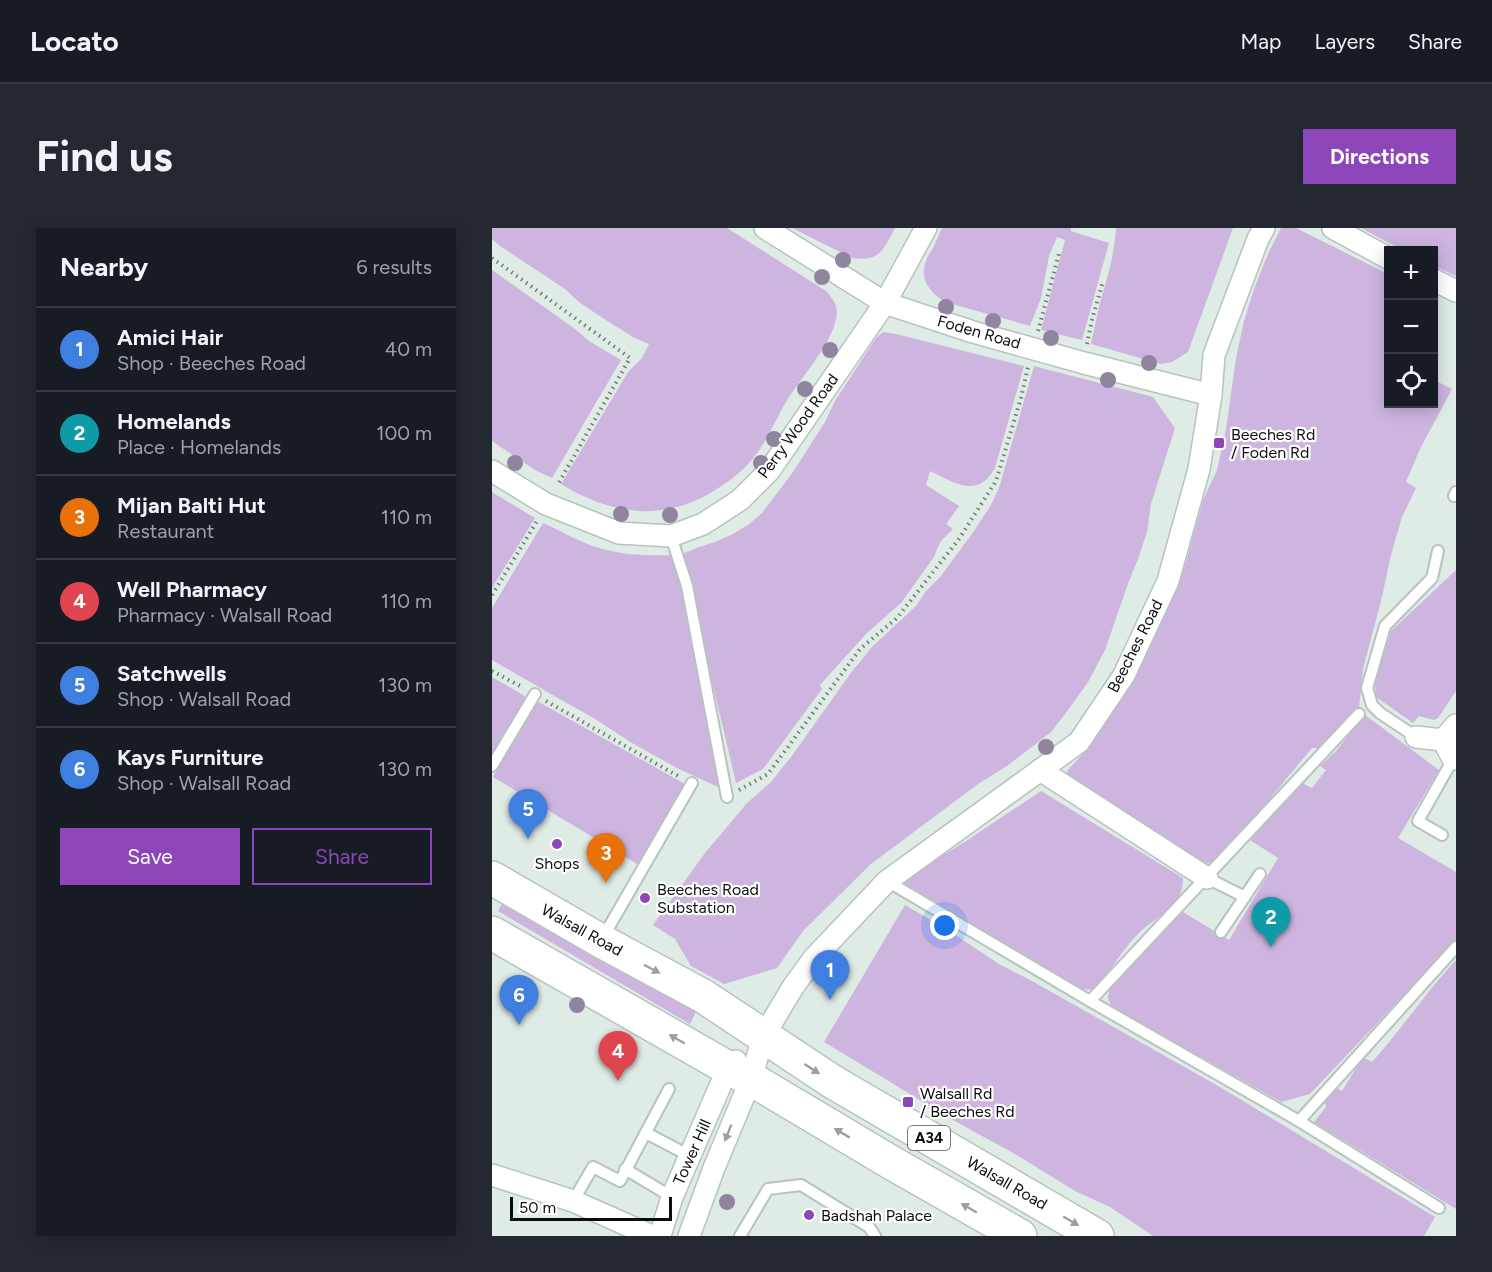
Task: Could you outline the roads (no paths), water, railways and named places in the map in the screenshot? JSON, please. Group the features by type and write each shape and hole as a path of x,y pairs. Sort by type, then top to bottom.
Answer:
{"highway":[{"name":"Walsall Road","path":"492,879 703,996 833,1082 1097,1236"},
{"name":"A34","path":"492,933 1020,1236"}],"street":[{"name":"Foden Road","path":"765,228 885,303 973,332 1211,395"},
{"name":"Perry Wood Road","path":"492,471 546,504 619,533 671,536 703,524 740,500 769,471 885,303 926,228"},
{"name":"Beeches Road","path":"763,1037 793,987 814,958 887,881 1079,742 1124,675 1168,581 1199,469 1211,395 1214,355 1264,228"},
{"path":"1333,228 1384,255"},
{"path":"1438,282 1456,291"},
{"path":"1416,737 1449,733 1453,759"},
{"path":"1040,770 1207,878"},
{"path":"739,1074 763,1037"},
{"name":"Tower Hill","path":"660,1236 672,1197 690,1156 739,1074"},
{"name":"Tower Hill","path":"689,1236 714,1168 739,1074"},
{"path":"492,1175 573,1200 652,1236"}],"lane":[{"path":"671,536 687,586 727,797"},
{"path":"1416,737 1372,705 1367,688 1384,626 1432,578 1438,551"},
{"path":"492,766 535,694"},
{"path":"1090,1001 1359,714"},
{"path":"1442,835 1418,821 1453,759"},
{"path":"601,941 692,783"},
{"path":"1221,932 1260,874"},
{"path":"1207,878 1245,897"},
{"path":"887,881 1299,1121 1438,1208"},
{"path":"1299,1121 1456,947"},
{"path":"573,1200 593,1167 620,1181 669,1089"},
{"path":"646,1133 690,1156"},
{"path":"625,1169 672,1197"},
{"path":"740,1236 768,1189 801,1185 869,1227 875,1236"}],"place":[{"name":"Beeches Rd / Foden Rd","path":"1219,443"},
{"name":"Satchwells","path":"528,839"},
{"name":"Shops","path":"557,844"},
{"name":"Mijan Balti Hut","path":"606,883"},
{"name":"Beeches Road Substation","path":"645,898"},
{"name":"Homelands","path":"1271,947"},
{"name":"Amici Hair","path":"830,1000"},
{"name":"Kays Furniture","path":"519,1025"},
{"name":"Well Pharmacy","path":"618,1081"},
{"name":"Walsall Rd / Beeches Rd","path":"908,1102"},
{"name":"Badshah Palace","path":"809,1215"}]}
